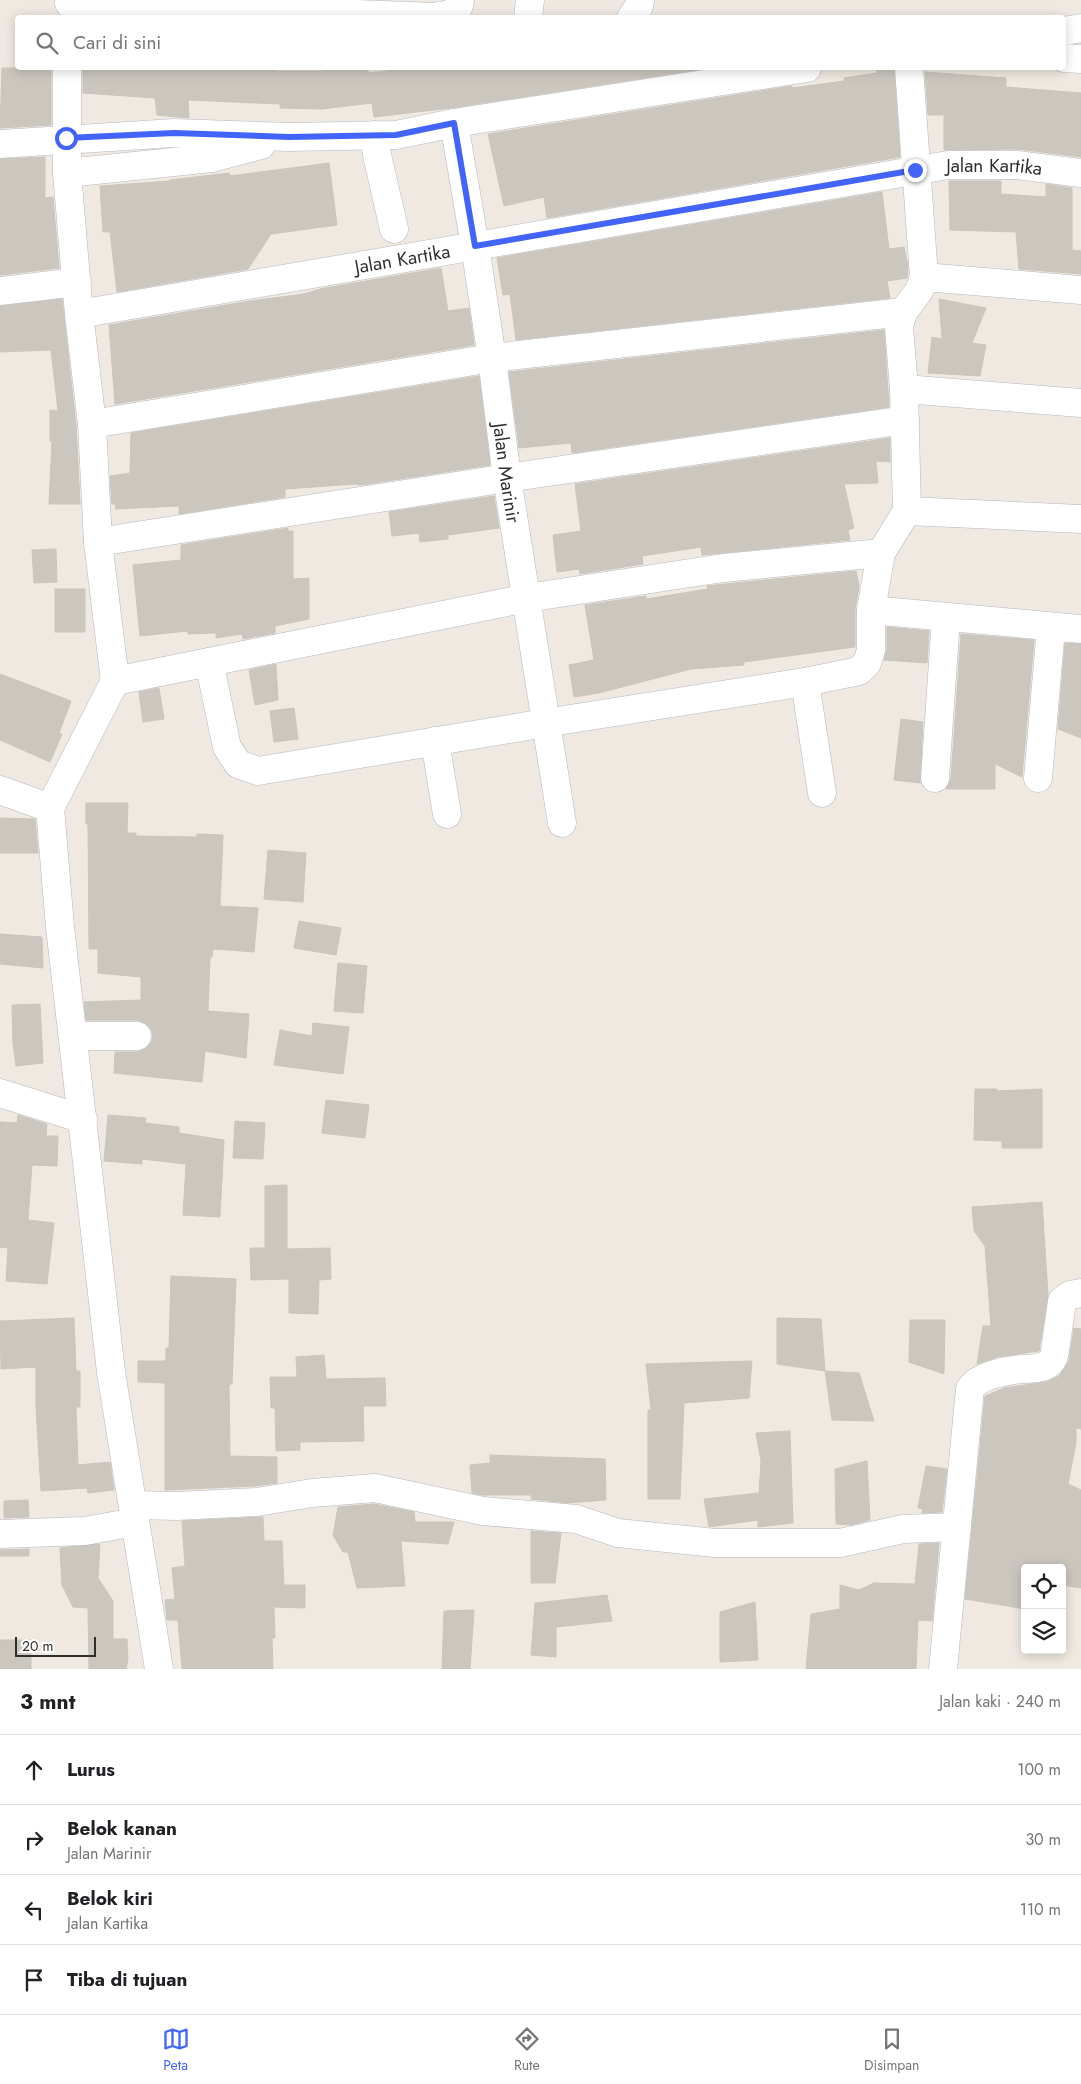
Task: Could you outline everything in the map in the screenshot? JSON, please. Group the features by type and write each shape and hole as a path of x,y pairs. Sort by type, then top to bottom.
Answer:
{"street":[{"path":"443,15 455,12 460,6 460,0"},
{"path":"528,15 530,0"},
{"path":"633,15 639,6 640,0"},
{"path":"69,7 362,15"},
{"path":"1066,31 1081,28"},
{"path":"1066,58 1081,59"},
{"path":"67,70 67,173 79,314 92,424 98,542 115,681 50,808 60,927 111,1372 158,1669"},
{"path":"0,144 66,138 174,133 289,137 396,135 454,123 794,70"},
{"path":"209,662 227,747 238,764 258,771 805,682 859,671 871,650 871,610 881,553 907,511 904,389 899,327 903,312 919,291 924,277 909,70"},
{"name":"Jalan Marinir","path":"454,123 475,246 492,358 507,478 562,823"},
{"path":"375,135 377,155 394,229"},
{"path":"67,173 212,158 289,137"},
{"name":"Jalan Kartika","path":"79,314 948,165 1017,165 1081,173"},
{"path":"924,277 1081,290"},
{"path":"0,292 77,282"},
{"path":"92,424 492,358 903,312"},
{"path":"904,389 1081,404"},
{"path":"98,542 507,478 905,420"},
{"path":"907,511 1081,519"},
{"path":"115,681 527,598 723,568 881,553"},
{"path":"871,610 1081,630"},
{"path":"935,778 946,618"},
{"path":"1038,778 1052,628"},
{"path":"805,682 822,793"},
{"path":"436,741 447,814"},
{"path":"0,790 50,808"},
{"path":"73,1036 137,1036"},
{"path":"0,1093 83,1119"},
{"path":"944,1669 970,1389 974,1383 990,1376 1050,1364 1054,1359 1056,1351 1062,1301 1070,1295 1081,1293"},
{"path":"0,1534 85,1531 134,1513 176,1506 257,1502 312,1493 374,1488 483,1511 576,1519 618,1533 716,1543 840,1543 903,1529 957,1527"}],"building":[{"path":"2,68 51,70 51,125 0,128"},
{"path":"83,70 368,70 368,73 396,70 696,70 451,108 374,117 372,103 322,109 280,108 280,104 188,100 189,118 157,115 155,98 83,93"},
{"path":"877,70 894,70 900,157 547,218 544,197 504,206 488,134 792,86 792,88 844,81 844,78 877,73"},
{"path":"925,72 1006,78 1006,87 1081,93 1081,157 1017,149 944,150 944,115 928,115"},
{"path":"45,157 45,198 53,197 59,268 0,275 0,159"},
{"path":"329,163 337,225 271,234 248,269 117,292 110,232 103,232 100,186 170,181 229,173 230,176"},
{"path":"949,181 1001,181 1001,194 1046,197 1046,184 1072,188 1072,250 1081,251 1081,274 1019,269 1016,232 950,230"},
{"path":"882,192 889,249 904,247 908,266 907,278 887,281 890,298 516,340 510,294 503,295 497,258"},
{"path":"441,268 448,311 469,308 474,345 115,404 109,325 250,301 304,294 320,289"},
{"path":"62,299 76,425 80,504 49,504 52,441 50,441 50,410 58,411 51,350 0,352 0,306"},
{"path":"939,299 986,308 972,343 986,345 980,376 928,373 932,337 942,339"},
{"path":"884,330 889,407 572,453 571,443 519,448 509,372"},
{"path":"479,376 490,465 361,485 285,489 285,497 179,514 179,506 116,509 115,504 112,504 110,476 130,473 131,433"},
{"path":"890,438 890,462 876,461 878,483 844,484 854,528 848,530 850,540 702,555 701,547 642,556 643,564 580,574 579,569 557,572 553,535 581,531 575,484"},
{"path":"494,496 499,528 448,535 448,539 420,542 419,533 392,536 389,512"},
{"path":"288,528 288,531 293,531 293,579 309,578 309,619 275,626 275,633 243,639 242,634 216,638 216,633 188,634 188,631 140,636 133,565 181,560 181,545"},
{"path":"56,549 57,582 34,583 32,550"},
{"path":"856,571 859,586 855,610 855,647 744,662 744,665 691,669 599,693 574,697 569,665 594,660 585,605 646,596 646,599 708,589 707,586"},
{"path":"55,589 85,589 85,632 55,632"},
{"path":"887,627 929,631 927,663 884,660 887,650"},
{"path":"961,634 1034,640 1022,777 995,764 995,789 946,789 951,779"},
{"path":"1065,643 1081,644 1081,738 1058,729"},
{"path":"276,664 278,700 255,705 249,670"},
{"path":"0,674 71,701 59,733 62,734 50,762 0,740"},
{"path":"159,688 164,719 143,722 139,692"},
{"path":"294,708 298,739 274,742 270,711"},
{"path":"901,719 923,722 920,783 894,780"},
{"path":"86,803 128,803 127,833 136,833 136,836 197,837 197,834 223,835 220,906 258,908 254,952 213,949 212,957 210,957 208,1011 249,1014 246,1058 205,1051 202,1082 114,1073 115,1052 137,1052 145,1049 151,1043 153,1036 151,1029 145,1023 137,1020 86,1020 84,1002 141,1000 141,977 98,973 98,949 89,949 88,824 86,824"},
{"path":"0,818 35,819 38,853 0,853"},
{"path":"268,850 306,853 303,902 264,899"},
{"path":"299,921 341,928 336,955 294,948"},
{"path":"0,934 42,937 43,968 0,964"},
{"path":"338,963 367,966 363,1013 334,1011"},
{"path":"40,1004 43,1063 16,1066 12,1005"},
{"path":"313,1023 349,1027 343,1074 274,1065 280,1030 312,1036"},
{"path":"975,1089 997,1089 997,1091 1042,1089 1042,1148 1002,1148 1002,1141 974,1140"},
{"path":"326,1100 369,1105 365,1138 322,1133"},
{"path":"18,1115 47,1124 46,1136 58,1136 57,1166 32,1165 28,1220 54,1223 47,1284 6,1281 8,1248 0,1247 0,1122 17,1123"},
{"path":"108,1115 146,1118 145,1123 179,1127 179,1133 224,1140 220,1217 183,1215 186,1164 142,1159 142,1164 104,1161"},
{"path":"235,1121 265,1123 263,1159 233,1158"},
{"path":"287,1185 287,1247 289,1249 330,1248 331,1279 319,1280 318,1314 289,1313 289,1279 251,1280 250,1248 265,1248 265,1186"},
{"path":"1042,1202 1048,1295 1039,1351 997,1357 977,1364 983,1326 991,1326 985,1246 974,1231 972,1207"},
{"path":"171,1276 236,1279 232,1384 229,1384 230,1456 277,1457 277,1483 255,1486 165,1490 165,1383 138,1382 138,1361 166,1361 166,1348 169,1348"},
{"path":"74,1318 76,1371 80,1371 80,1407 76,1407 78,1465 110,1462 114,1490 88,1493 87,1488 41,1491 36,1407 36,1367 1,1369 0,1321"},
{"path":"777,1318 821,1319 825,1371 777,1364"},
{"path":"910,1320 945,1320 944,1374 909,1362"},
{"path":"1074,1328 1081,1329 1081,1429 1076,1428 1076,1443 1068,1484 1081,1490 1081,1588 1066,1586 1066,1564 1021,1564 1021,1608 965,1599 985,1396 1004,1388 1046,1382 1059,1376 1069,1361"},
{"path":"324,1355 326,1379 385,1378 386,1406 363,1406 364,1441 300,1442 300,1450 276,1451 275,1408 271,1408 270,1377 297,1377 296,1357"},
{"path":"752,1361 749,1398 684,1403 680,1499 648,1499 648,1410 651,1410 646,1364"},
{"path":"825,1371 859,1373 874,1421 832,1420"},
{"path":"790,1431 793,1523 758,1527 758,1520 709,1527 704,1499 759,1493 761,1461 756,1433"},
{"path":"490,1455 605,1459 606,1500 568,1503 531,1499 531,1495 481,1495 472,1493 470,1465 490,1463"},
{"path":"867,1461 870,1520 851,1525 836,1524 835,1469"},
{"path":"926,1466 947,1469 942,1512 922,1513 923,1509 918,1508"},
{"path":"28,1500 29,1517 4,1518 4,1501"},
{"path":"374,1504 414,1512 415,1522 454,1522 448,1544 401,1541 405,1586 357,1588 348,1552 343,1552 333,1535 338,1507"},
{"path":"263,1517 264,1541 282,1541 284,1585 305,1585 305,1608 274,1607 273,1669 182,1669 178,1620 167,1620 165,1600 175,1599 172,1568 185,1566 182,1521"},
{"path":"531,1531 561,1533 555,1583 531,1583"},
{"path":"939,1543 932,1621 918,1620 916,1669 806,1669 811,1614 840,1609 840,1585 859,1590 874,1583 915,1584 919,1544"},
{"path":"100,1544 98,1578 113,1601 113,1639 127,1639 128,1660 126,1669 89,1669 88,1608 73,1607 62,1585 60,1548"},
{"path":"29,1549 29,1556 0,1556 0,1550"},
{"path":"607,1595 612,1621 556,1627 556,1657 531,1655 535,1603"},
{"path":"755,1602 758,1660 720,1662 720,1612"},
{"path":"474,1610 470,1669 442,1669 444,1611"},
{"path":"0,1640 31,1640 31,1669 0,1669"}],"route":[{"path":"66,138 174,133 289,137 396,135 454,123 475,246 915,170"}]}
